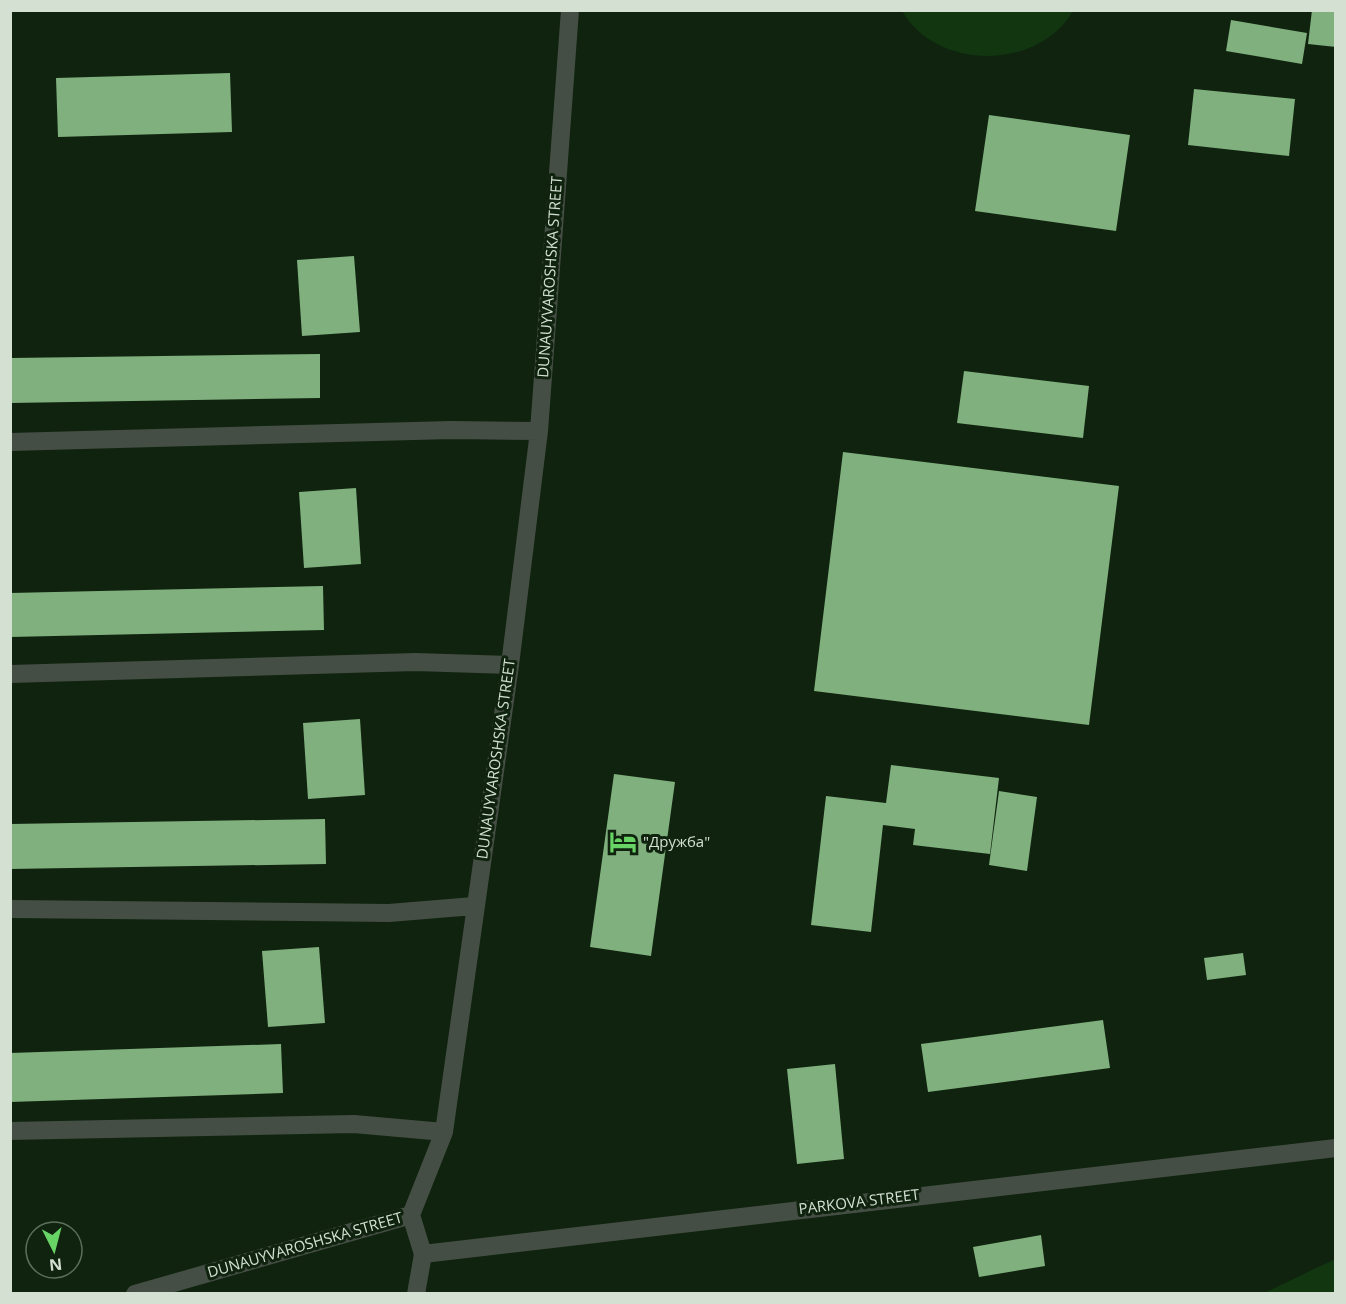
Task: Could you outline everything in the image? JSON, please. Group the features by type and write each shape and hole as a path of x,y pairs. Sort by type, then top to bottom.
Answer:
{"street":[{"name":"DUNAUYVAROSHSKA STREET","path":"135,1293 411,1215 444,1132 474,906 510,665 538,431 570,10"},
{"path":"10,442 451,430 538,431"},
{"path":"10,674 415,662 510,665"},
{"path":"10,909 389,913 474,906"},
{"path":"10,1131 354,1124 444,1132"},
{"name":"PARKOVA STREET","path":"423,1254 1335,1148"},
{"path":"411,1215 423,1254 416,1293"}],"green space":[{"path":"902,11 1073,11 1057,31 1036,45 1013,53 988,56 962,53 939,45 918,31"},
{"path":"1335,1259 1335,1293 1264,1293"}],"building":[{"path":"1312,10 1336,10 1336,47 1308,44"},
{"path":"1231,20 1307,33 1302,64 1226,51"},
{"path":"230,73 232,132 58,137 56,78"},
{"path":"1194,89 1295,99 1289,156 1188,145"},
{"path":"989,115 1130,135 1116,231 975,211"},
{"path":"354,256 360,332 302,336 297,260"},
{"path":"320,354 320,398 10,403 10,358"},
{"path":"964,371 1089,386 1083,438 957,423"},
{"path":"843,452 1119,486 1089,725 814,691"},
{"path":"356,488 361,564 304,568 299,492"},
{"path":"323,586 324,630 10,637 10,593"},
{"path":"360,719 365,795 308,799 303,723"},
{"path":"891,765 999,778 990,854 913,845 915,829 883,825 871,932 811,925 826,796 886,803"},
{"path":"614,774 675,782 651,956 590,947"},
{"path":"999,791 1037,797 1027,871 989,865"},
{"path":"325,819 326,864 10,869 10,824"},
{"path":"319,947 325,1023 268,1027 262,951"},
{"path":"1243,953 1246,975 1207,980 1204,958"},
{"path":"1103,1020 1110,1068 928,1092 921,1044"},
{"path":"281,1044 283,1093 10,1102 10,1053"},
{"path":"835,1064 844,1159 797,1164 787,1069"},
{"path":"1041,1235 1045,1266 979,1277 973,1247"}],"place":[{"name":"\"Дружба\"","path":"623,842"}]}
